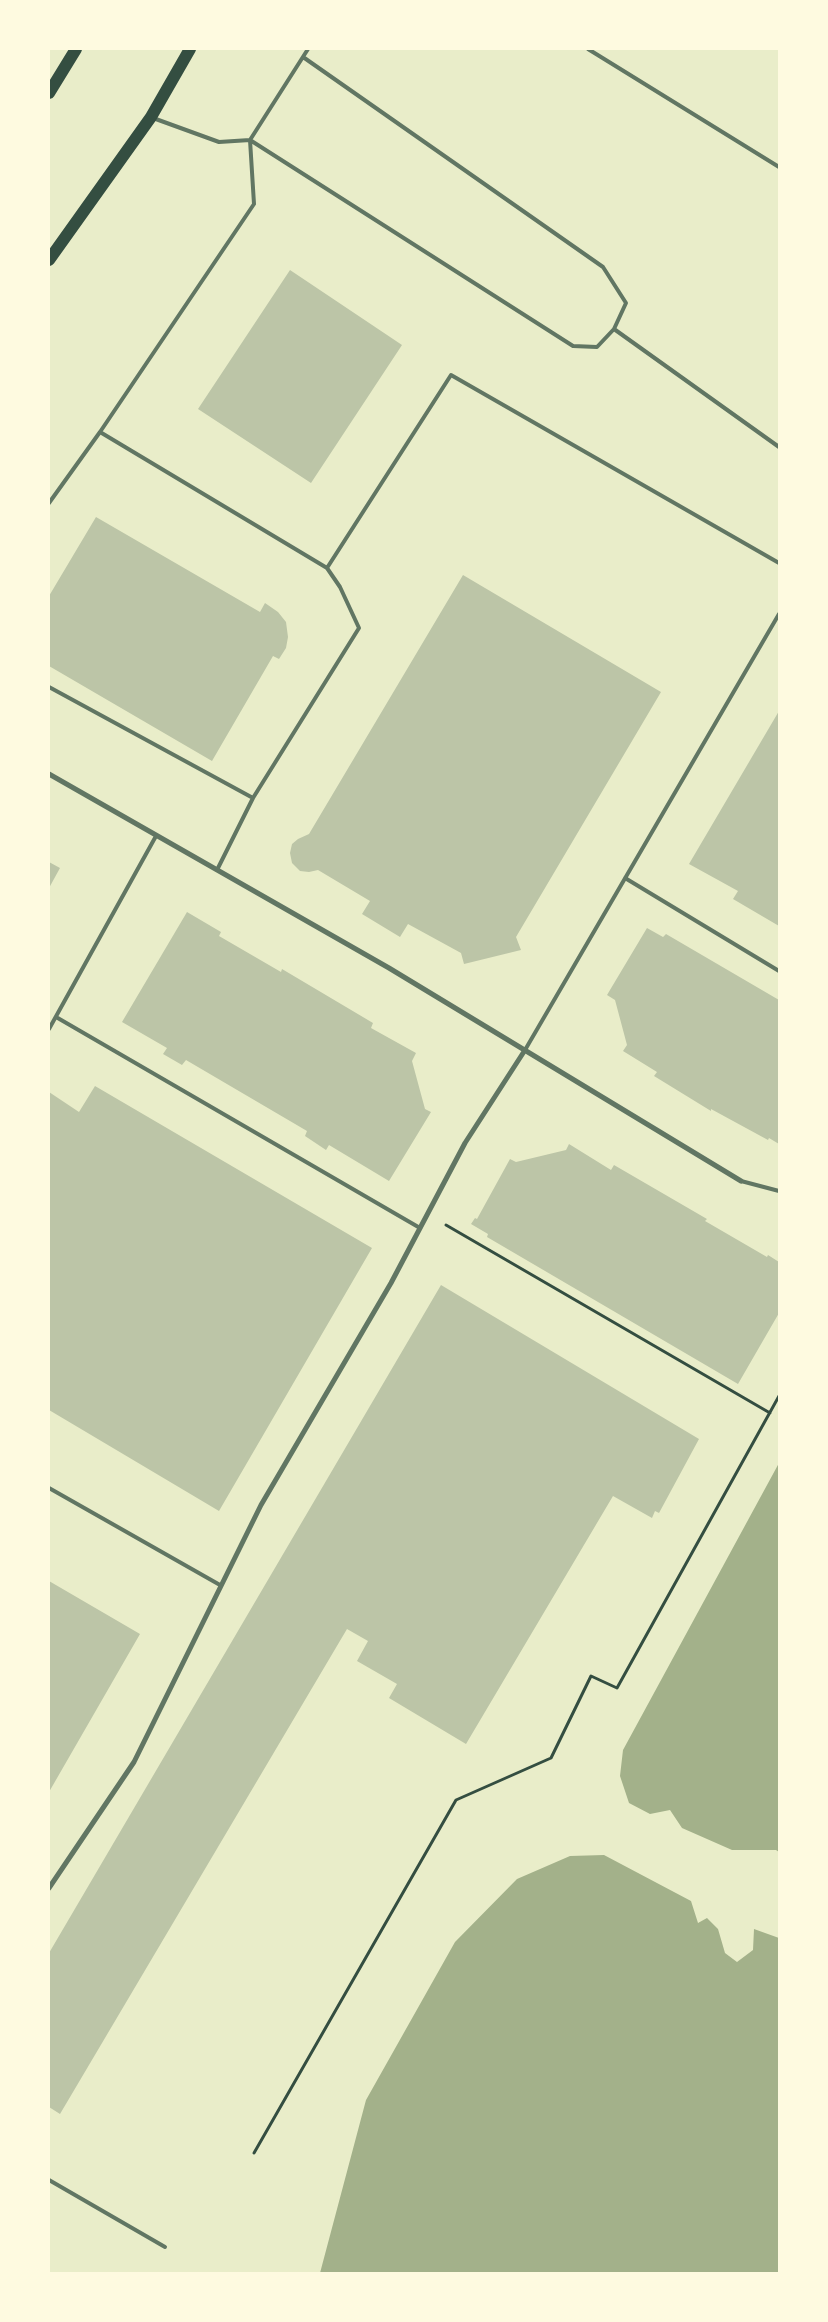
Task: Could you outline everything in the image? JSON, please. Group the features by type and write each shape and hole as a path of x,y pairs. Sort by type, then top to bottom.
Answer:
{"main road":[{"path":"49,93 76,49"},
{"path":"49,260 151,117 190,49"}],"street":[{"path":"49,774 390,968 741,1181"},
{"path":"49,1888 134,1762 261,1505 391,1283 464,1144 525,1050"}],"lane":[{"path":"49,503 100,432 254,204 250,140 308,49"},
{"path":"588,49 779,167"},
{"path":"151,117 219,142 250,140 573,346 598,346 614,329 626,303 603,267 303,58"},
{"path":"614,329 779,447"},
{"path":"327,568 451,375 779,562"},
{"path":"100,432 327,568 340,587 359,628 253,798 217,870"},
{"path":"525,1050 779,614"},
{"path":"49,687 253,798"},
{"path":"49,1029 156,836"},
{"path":"625,878 779,971"},
{"path":"56,1017 420,1228"},
{"path":"741,1181 779,1191"},
{"path":"49,1488 220,1585"},
{"path":"49,2180 165,2246"}],"path":[{"path":"428,1214 770,1413"},
{"path":"254,2153 456,1800 551,1758 590,1676 617,1688 779,1396"}],"shaded area":[{"path":"779,1463 779,1852 776,1850 732,1850 682,1828 670,1810 650,1814 629,1803 620,1776 623,1750"},
{"path":"604,1855 691,1901 698,1923 707,1918 718,1929 725,1953 737,1962 753,1950 754,1929 779,1938 779,2273 320,2273 366,2100 455,1942 517,1879 570,1856"}],"building":[{"path":"290,270 402,345 311,483 198,409"},
{"path":"96,517 260,612 265,603 278,612 286,622 288,637 286,648 279,659 273,656 212,761 49,666 49,596"},
{"path":"463,575 661,692 516,937 521,950 464,964 461,953 408,924 400,937 362,914 370,901 318,870 300,871 292,863 290,853 292,844 309,834"},
{"path":"779,711 779,926 733,899 738,891 689,864"},
{"path":"49,862 60,868 49,888"},
{"path":"187,912 221,932 219,936 281,972 282,969 373,1023 371,1028 416,1053 412,1061 425,1109 431,1112 389,1181 329,1145 326,1150 305,1136 307,1131 186,1060 182,1065 163,1054 167,1048 122,1022"},
{"path":"647,928 663,937 666,934 779,1000 779,1144 711,1109 711,1111 654,1076 657,1072 623,1051 627,1045 615,1000 607,995"},
{"path":"95,1086 372,1248 219,1511 49,1410 49,1092 79,1112"},
{"path":"569,1144 611,1170 614,1165 707,1219 705,1221 779,1262 779,1313 738,1384 487,1237 488,1234 471,1224 475,1218 477,1219 510,1159 516,1162 566,1150"},
{"path":"441,1285 699,1439 659,1513 655,1511 652,1518 613,1496 466,1744 389,1698 397,1684 357,1661 368,1641 347,1629 60,2114 49,2107 49,1953"},
{"path":"49,1581 140,1634 49,1792"}]}
